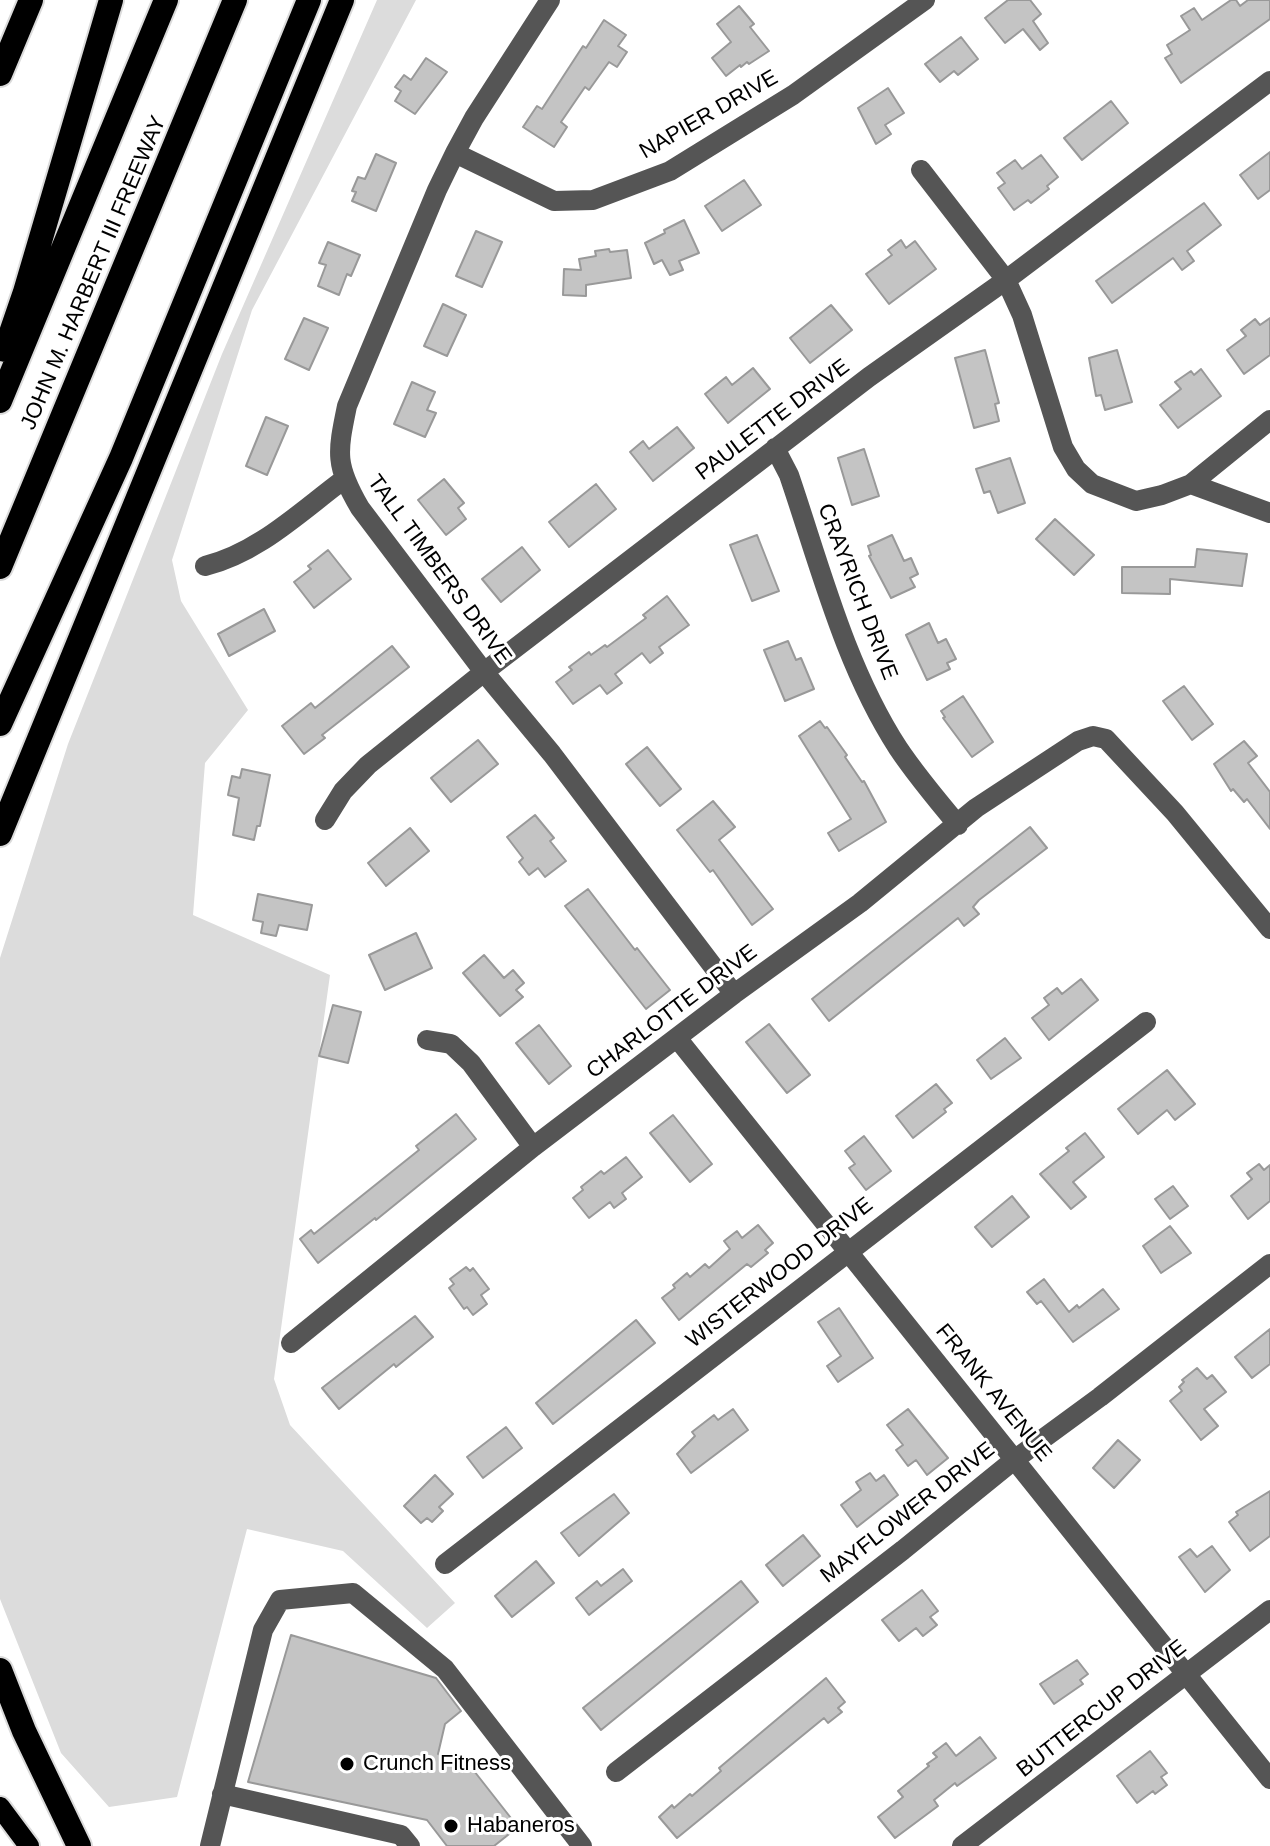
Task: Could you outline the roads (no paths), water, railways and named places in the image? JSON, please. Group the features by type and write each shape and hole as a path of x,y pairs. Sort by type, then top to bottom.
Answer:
{"highway":[{"path":"0,74 31,0"},
{"path":"0,364 25,292 111,0"},
{"name":"JOHN M. HARBERT III FREEWAY","path":"0,401 166,0"},
{"name":"JOHN M. HARBERT III FREEWAY","path":"0,567 235,0"},
{"path":"0,724 121,458 309,0"},
{"path":"0,834 342,0"},
{"path":"0,1670 24,1731 79,1846"}],"main road":[{"path":"0,1807 29,1846"}],"street":[{"name":"TALL TIMBERS DRIVE","path":"550,0 474,118 437,190 347,406 340,438 343,480 360,508 484,672 552,754 734,994"},
{"name":"NAPIER DRIVE","path":"455,153 554,201 593,200 670,171 793,95 925,0"},
{"name":"PAULETTE DRIVE","path":"325,820 343,791 368,765 484,672 869,377 1006,280 1270,81"},
{"path":"921,170 1006,280 1022,315 1063,447 1076,469 1092,484 1136,501 1162,495 1191,484 1270,420"},
{"name":"CRAYRICH DRIVE","path":"775,448 789,475 847,644 872,699 896,745 958,825"},
{"path":"205,566 232,560 250,549 343,480"},
{"path":"1191,484 1270,513"},
{"name":"CHARLOTTE DRIVE","path":"291,1343 533,1147 734,994 860,903 976,808 1078,741 1093,736 1106,739 1175,813 1270,929"},
{"name":"WISTERWOOD DRIVE","path":"445,1564 1146,1022"},
{"name":"FRANK AVENUE","path":"677,1038 1270,1779"},
{"path":"427,1040 451,1044 471,1063 533,1147"},
{"name":"MAYFLOWER DRIVE","path":"616,1772 1270,1264"},
{"path":"210,1846 263,1630 280,1600 353,1593 445,1669 582,1846"},
{"name":"BUTTERCUP DRIVE","path":"962,1846 1270,1610"},
{"path":"222,1794 401,1835 410,1846"}],"place":[{"name":"Crunch Fitness","path":"347,1764"},
{"name":"Habaneros","path":"451,1826"}]}
